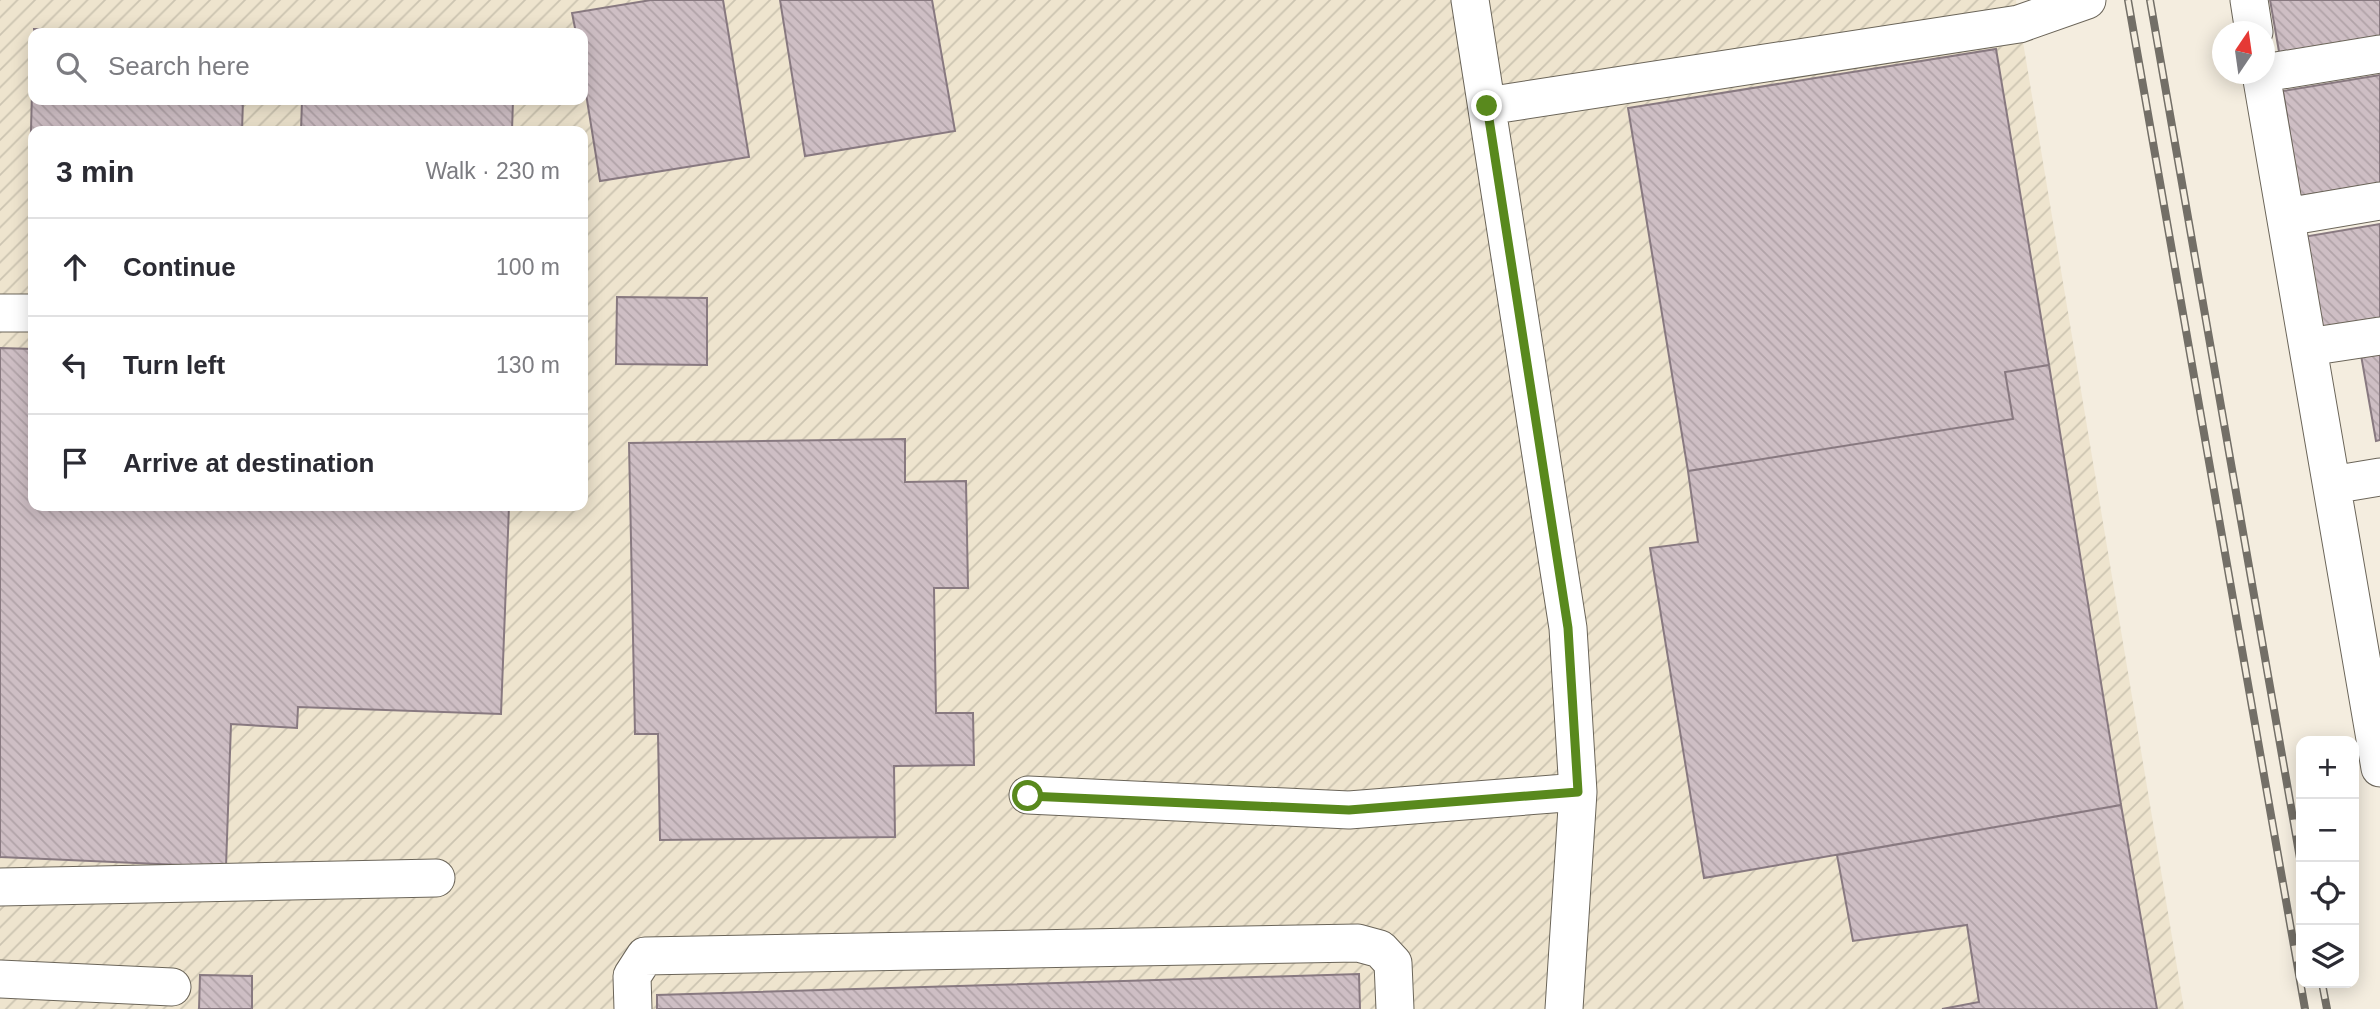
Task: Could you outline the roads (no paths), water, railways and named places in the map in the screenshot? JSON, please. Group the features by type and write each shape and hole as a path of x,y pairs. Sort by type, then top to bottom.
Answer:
{"street":[{"path":"1470,0 1568,628 1578,792 1564,1009"},
{"path":"1487,106 2019,24 2087,0"},
{"path":"2249,0 2252,21"},
{"path":"2275,72 2380,54"},
{"path":"2265,84 2332,485 2367,620 2379,760"},
{"path":"2286,217 2380,201"},
{"path":"0,313 28,313"},
{"path":"2308,347 2380,336"},
{"path":"2332,485 2380,477"},
{"path":"1028,796 1349,810 1578,792"},
{"path":"0,887 436,878"},
{"path":"633,1009 632,976 645,956 1358,943 1380,949 1393,963 1395,1009"},
{"path":"0,979 172,988"}],"railway":[{"path":"2128,0 2305,1009"},
{"path":"2150,0 2301,862"},
{"path":"2323,988 2327,1009"}]}
